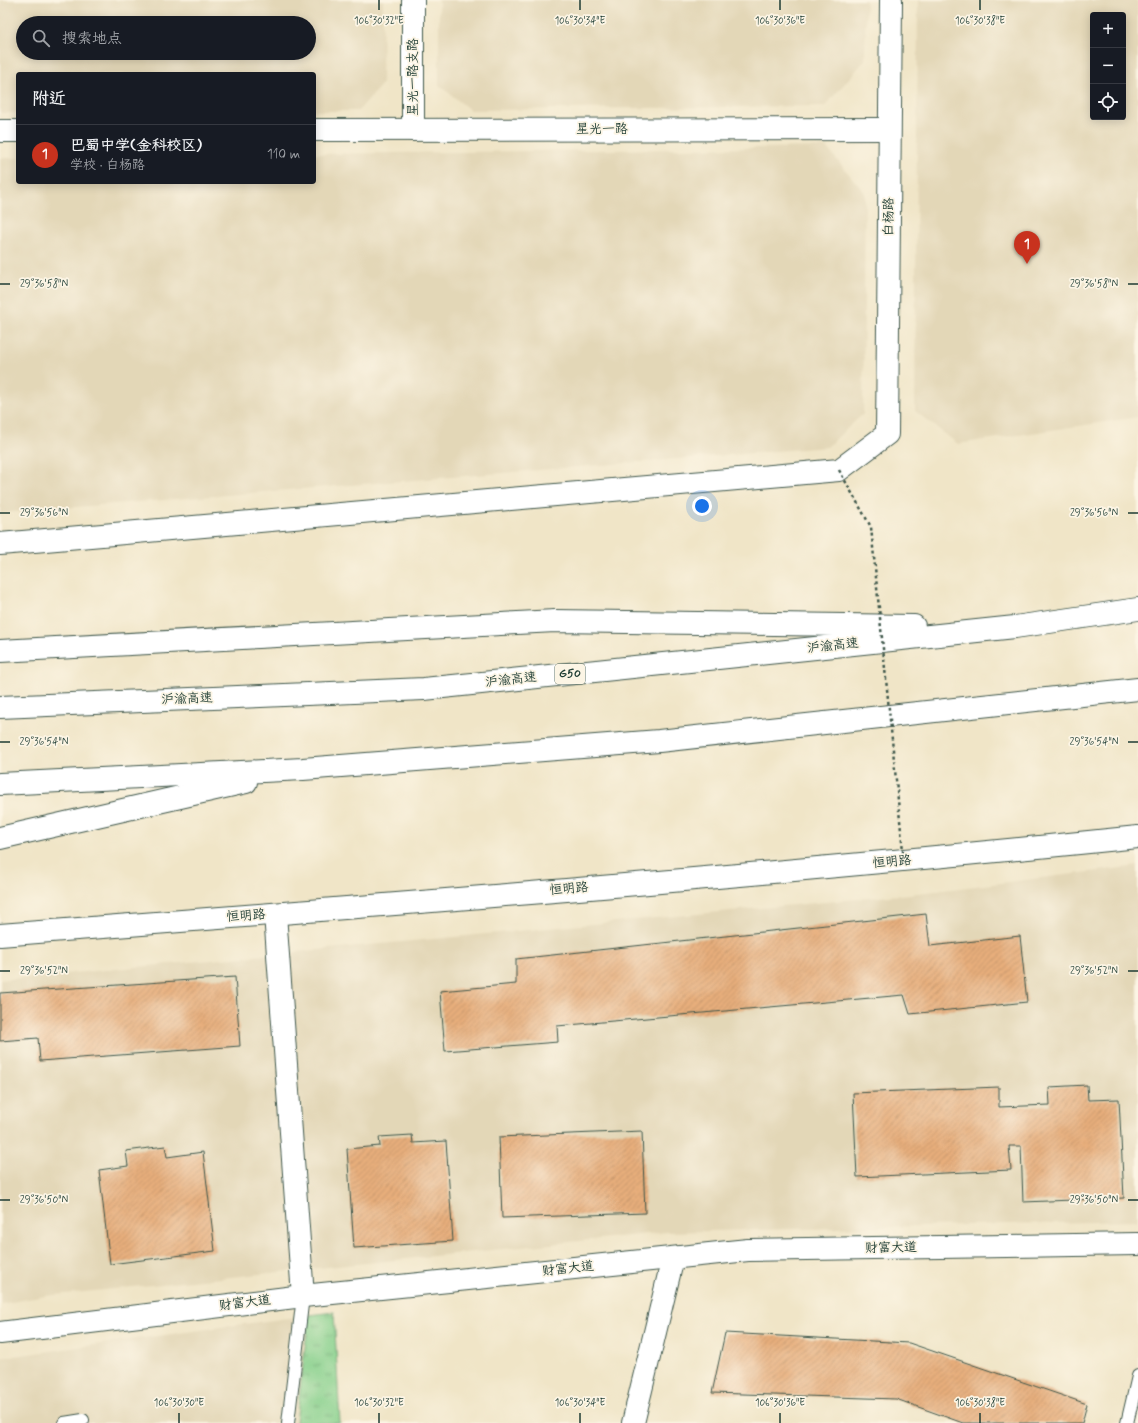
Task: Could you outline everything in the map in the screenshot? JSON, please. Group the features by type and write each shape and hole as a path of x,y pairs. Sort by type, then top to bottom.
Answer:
{"main road":[{"name":"星光一路支路","path":"413,0 413,130"},
{"name":"白杨路","path":"839,470 887,434 891,0"},
{"name":"星光一路","path":"316,130 890,128"},
{"path":"0,131 16,131"},
{"path":"0,544 839,470"},
{"name":"沪渝高速","path":"0,707 424,689 1015,627 1138,609"},
{"path":"0,651 554,621 1015,627"},
{"path":"0,784 303,769 659,741 1138,689"},
{"path":"0,838 303,769"},
{"path":"1138,837 1138,842"},
{"name":"恒明路","path":"0,935 275,914 904,861 1138,837"},
{"path":"275,914 303,1296"},
{"name":"财富大道","path":"0,1333 303,1296 748,1250 1138,1244"},
{"path":"633,1423 673,1258"}],"lane":[{"path":"288,1423 303,1296"},
{"path":"1127,1423 1138,1376"},
{"path":"64,1423 83,1420"}],"path":[{"path":"839,470 872,527 904,861"}],"shaded area":[{"path":"0,0 383,0 382,84 358,111 316,111 316,72 16,72 16,113 0,113"},
{"path":"439,0 866,0 865,60 825,106 470,110 439,85"},
{"path":"918,0 1138,0 1138,417 958,444 915,411"},
{"path":"826,147 865,193 863,414 827,447 0,513 0,158 16,158 16,184 316,184 316,154"},
{"path":"1138,866 1138,1221 667,1232 45,1296 0,1304 0,980 911,894"},
{"path":"309,1315 296,1423 0,1423 0,1358"}],"green space":[{"path":"334,1312 340,1423 296,1423 309,1315"}],"building":[{"path":"926,914 930,946 1020,936 1027,1002 910,1014 904,995 557,1026 558,1042 445,1051 440,991 516,984 516,959"},
{"path":"235,977 240,1046 40,1061 38,1038 0,1041 0,993"},
{"path":"1087,1085 1088,1100 1119,1099 1124,1198 1023,1202 1021,1146 1009,1146 1011,1170 857,1177 853,1093 999,1087 999,1107 1050,1105 1049,1087"},
{"path":"642,1131 645,1213 502,1218 499,1137"},
{"path":"412,1135 413,1143 446,1141 453,1241 354,1248 347,1149 380,1146 379,1137"},
{"path":"165,1146 167,1157 203,1152 215,1251 110,1264 99,1170 128,1166 126,1151"},
{"path":"725,1333 909,1343 1087,1404 1082,1423 963,1423 896,1399 712,1393"}],"place":[{"name":"巴蜀中学(金科校区)","path":"1027,264"}]}
